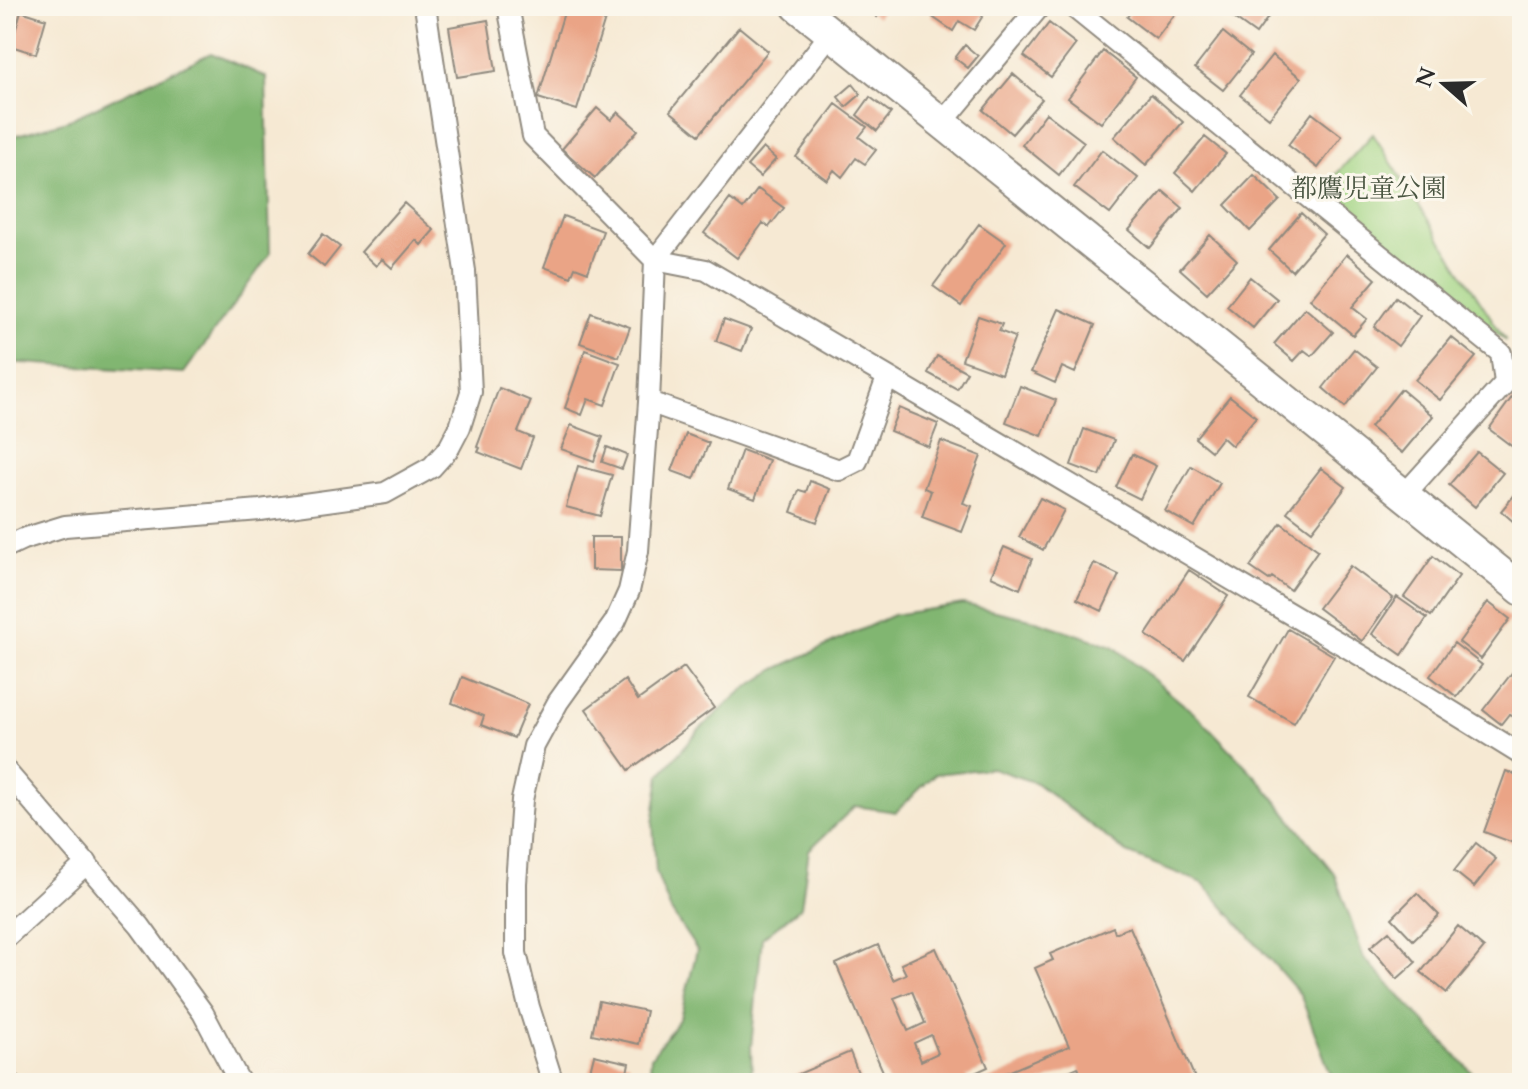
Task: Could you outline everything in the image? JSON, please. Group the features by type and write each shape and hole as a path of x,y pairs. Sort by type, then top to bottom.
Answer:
{"street":[{"path":"6,547 65,526 260,510 385,493 432,467 449,448 460,427 471,392 465,271 425,6"},
{"path":"508,6 533,136 655,260 706,270 1365,658 1522,755"},
{"path":"797,6 1522,590"},
{"path":"942,123 1040,6"},
{"path":"1072,6 1501,353 1505,383 1405,494"},
{"path":"553,1083 516,953 516,883 522,800 534,746 558,702 615,622 629,591 638,551 655,260 831,33"},
{"path":"649,402 839,470 857,461 887,378"},
{"path":"6,771 140,926 203,1013 240,1083"},
{"path":"6,937 87,863"}],"green space":[{"path":"211,53 266,77 270,254 184,373 6,362 6,138 67,121"},
{"name":"都鷹児童公園","path":"1373,134 1506,341 1321,191"},
{"path":"963,604 1027,618 1113,646 1201,719 1261,782 1334,873 1364,958 1482,1083 1334,1083 1300,994 1203,883 1127,853 1036,783 992,768 935,774 896,812 855,806 809,850 801,907 762,938 751,1047 752,1083 649,1083 651,1057 680,1018 697,950 671,911 656,872 653,823 660,775 699,730 742,691 776,669 893,615"}],"building":[{"path":"566,6 609,6 577,110 538,98"},
{"path":"863,6 885,6 877,17"},
{"path":"937,6 989,6 974,30 959,21 953,31 931,16"},
{"path":"1135,6 1181,6 1156,39 1127,17"},
{"path":"1238,6 1276,6 1256,34 1231,16"},
{"path":"21,11 46,19 36,54 11,46"},
{"path":"488,20 496,71 457,77 449,27"},
{"path":"1049,23 1076,44 1051,77 1024,56"},
{"path":"739,27 768,51 699,135 670,111"},
{"path":"1223,32 1251,55 1223,90 1195,68"},
{"path":"965,45 978,56 968,68 955,58"},
{"path":"1103,51 1136,77 1101,123 1068,98"},
{"path":"1272,55 1301,78 1269,118 1240,95"},
{"path":"1013,74 1042,99 1012,134 983,110"},
{"path":"853,84 861,94 846,107 838,97"},
{"path":"1151,94 1183,122 1146,165 1114,137"},
{"path":"870,97 891,113 877,131 857,115"},
{"path":"836,104 867,127 859,137 876,150 865,164 856,158 842,177 834,170 827,180 796,157"},
{"path":"597,108 611,120 618,112 638,130 595,178 562,149"},
{"path":"1046,113 1084,142 1059,175 1022,145"},
{"path":"1312,113 1342,136 1318,168 1288,145"},
{"path":"1205,137 1226,154 1195,191 1175,173"},
{"path":"763,148 776,159 760,177 747,166"},
{"path":"1102,150 1138,178 1110,214 1074,187"},
{"path":"1254,175 1280,200 1250,231 1225,205"},
{"path":"758,189 784,208 769,227 763,223 737,258 704,233 730,199 743,209"},
{"path":"1163,191 1183,208 1150,248 1129,230"},
{"path":"404,203 434,230 421,245 416,240 392,268 382,259 376,266 361,252"},
{"path":"1301,213 1324,234 1292,271 1269,250"},
{"path":"563,216 603,231 588,272 575,267 571,277 544,267"},
{"path":"979,224 1006,243 961,306 933,286"},
{"path":"323,234 340,247 324,267 308,254"},
{"path":"1210,235 1237,260 1207,293 1180,269"},
{"path":"1347,254 1376,279 1352,307 1367,319 1353,335 1310,299"},
{"path":"1250,277 1277,299 1253,328 1227,306"},
{"path":"1396,297 1420,316 1398,346 1374,327"},
{"path":"1305,308 1333,332 1312,356 1304,350 1294,361 1274,344"},
{"path":"1059,309 1095,325 1075,373 1062,367 1055,383 1031,372"},
{"path":"591,313 630,327 619,357 580,343"},
{"path":"978,316 1002,324 999,331 1015,337 1001,374 962,360"},
{"path":"724,319 751,329 742,351 716,341"},
{"path":"1451,337 1476,357 1440,400 1415,380"},
{"path":"1354,349 1377,367 1345,407 1323,388"},
{"path":"585,350 620,363 605,405 588,399 582,415 565,408"},
{"path":"937,356 967,372 957,389 928,373"},
{"path":"1020,386 1056,400 1042,436 1006,422"},
{"path":"499,388 531,401 518,432 533,438 521,469 478,452 480,448 477,447"},
{"path":"1401,389 1433,416 1402,453 1370,427"},
{"path":"1518,389 1522,392 1522,454 1489,429"},
{"path":"1230,396 1256,417 1232,446 1222,437 1211,451 1195,438"},
{"path":"899,408 938,424 929,447 890,431"},
{"path":"571,425 603,437 594,461 561,449"},
{"path":"1084,429 1114,440 1100,476 1071,465"},
{"path":"686,434 709,443 694,479 672,471"},
{"path":"941,441 981,456 963,503 972,506 962,532 922,517 931,491 924,488"},
{"path":"607,447 627,455 622,469 602,462"},
{"path":"742,450 769,460 755,499 728,489"},
{"path":"1477,452 1503,473 1475,507 1449,485"},
{"path":"1132,454 1156,466 1140,499 1116,487"},
{"path":"578,466 612,475 600,516 566,507"},
{"path":"1191,466 1220,483 1194,527 1165,511"},
{"path":"1321,468 1346,487 1312,531 1287,512"},
{"path":"810,481 830,489 817,522 791,512 799,490 806,492"},
{"path":"1522,486 1522,529 1501,511"},
{"path":"1040,498 1064,510 1043,550 1019,537"},
{"path":"1281,523 1318,550 1290,590 1250,567"},
{"path":"591,537 621,537 621,571 591,570"},
{"path":"1004,547 1032,559 1020,589 991,576"},
{"path":"1433,556 1459,576 1431,616 1404,597"},
{"path":"1094,563 1119,575 1102,611 1077,599"},
{"path":"1350,566 1393,598 1362,641 1318,608"},
{"path":"1189,570 1228,596 1185,661 1146,635"},
{"path":"1397,597 1427,618 1402,655 1372,634"},
{"path":"1488,602 1510,619 1481,659 1459,642"},
{"path":"1288,629 1334,656 1294,723 1249,697"},
{"path":"1454,643 1482,665 1457,697 1430,676"},
{"path":"1522,660 1522,715 1518,720 1509,714 1501,724 1483,710"},
{"path":"684,667 714,708 629,770 586,709 625,680 638,700"},
{"path":"462,677 528,704 514,738 481,725 484,716 452,703"},
{"path":"1506,771 1522,777 1522,838 1519,845 1484,832"},
{"path":"1476,843 1496,859 1474,887 1454,871"},
{"path":"1417,893 1439,915 1413,940 1392,918"},
{"path":"1458,926 1484,948 1447,993 1421,972"},
{"path":"1113,927 1115,933 1130,927 1197,1083 1084,1083 1078,1067 1040,1083 982,1083 1069,1046 1035,968 1053,960 1050,954"},
{"path":"1389,931 1416,962 1397,979 1370,947"},
{"path":"878,945 893,980 906,974 901,964 936,948 988,1067 966,1077 969,1083 888,1083 836,964","holes":["912,991 925,1023 908,1031 894,998","931,1035 938,1053 921,1061 914,1043"]},
{"path":"599,1001 646,1011 639,1044 592,1034"},
{"path":"850,1052 862,1083 791,1083 789,1078"},
{"path":"594,1055 629,1063 625,1083 587,1083"}]}
